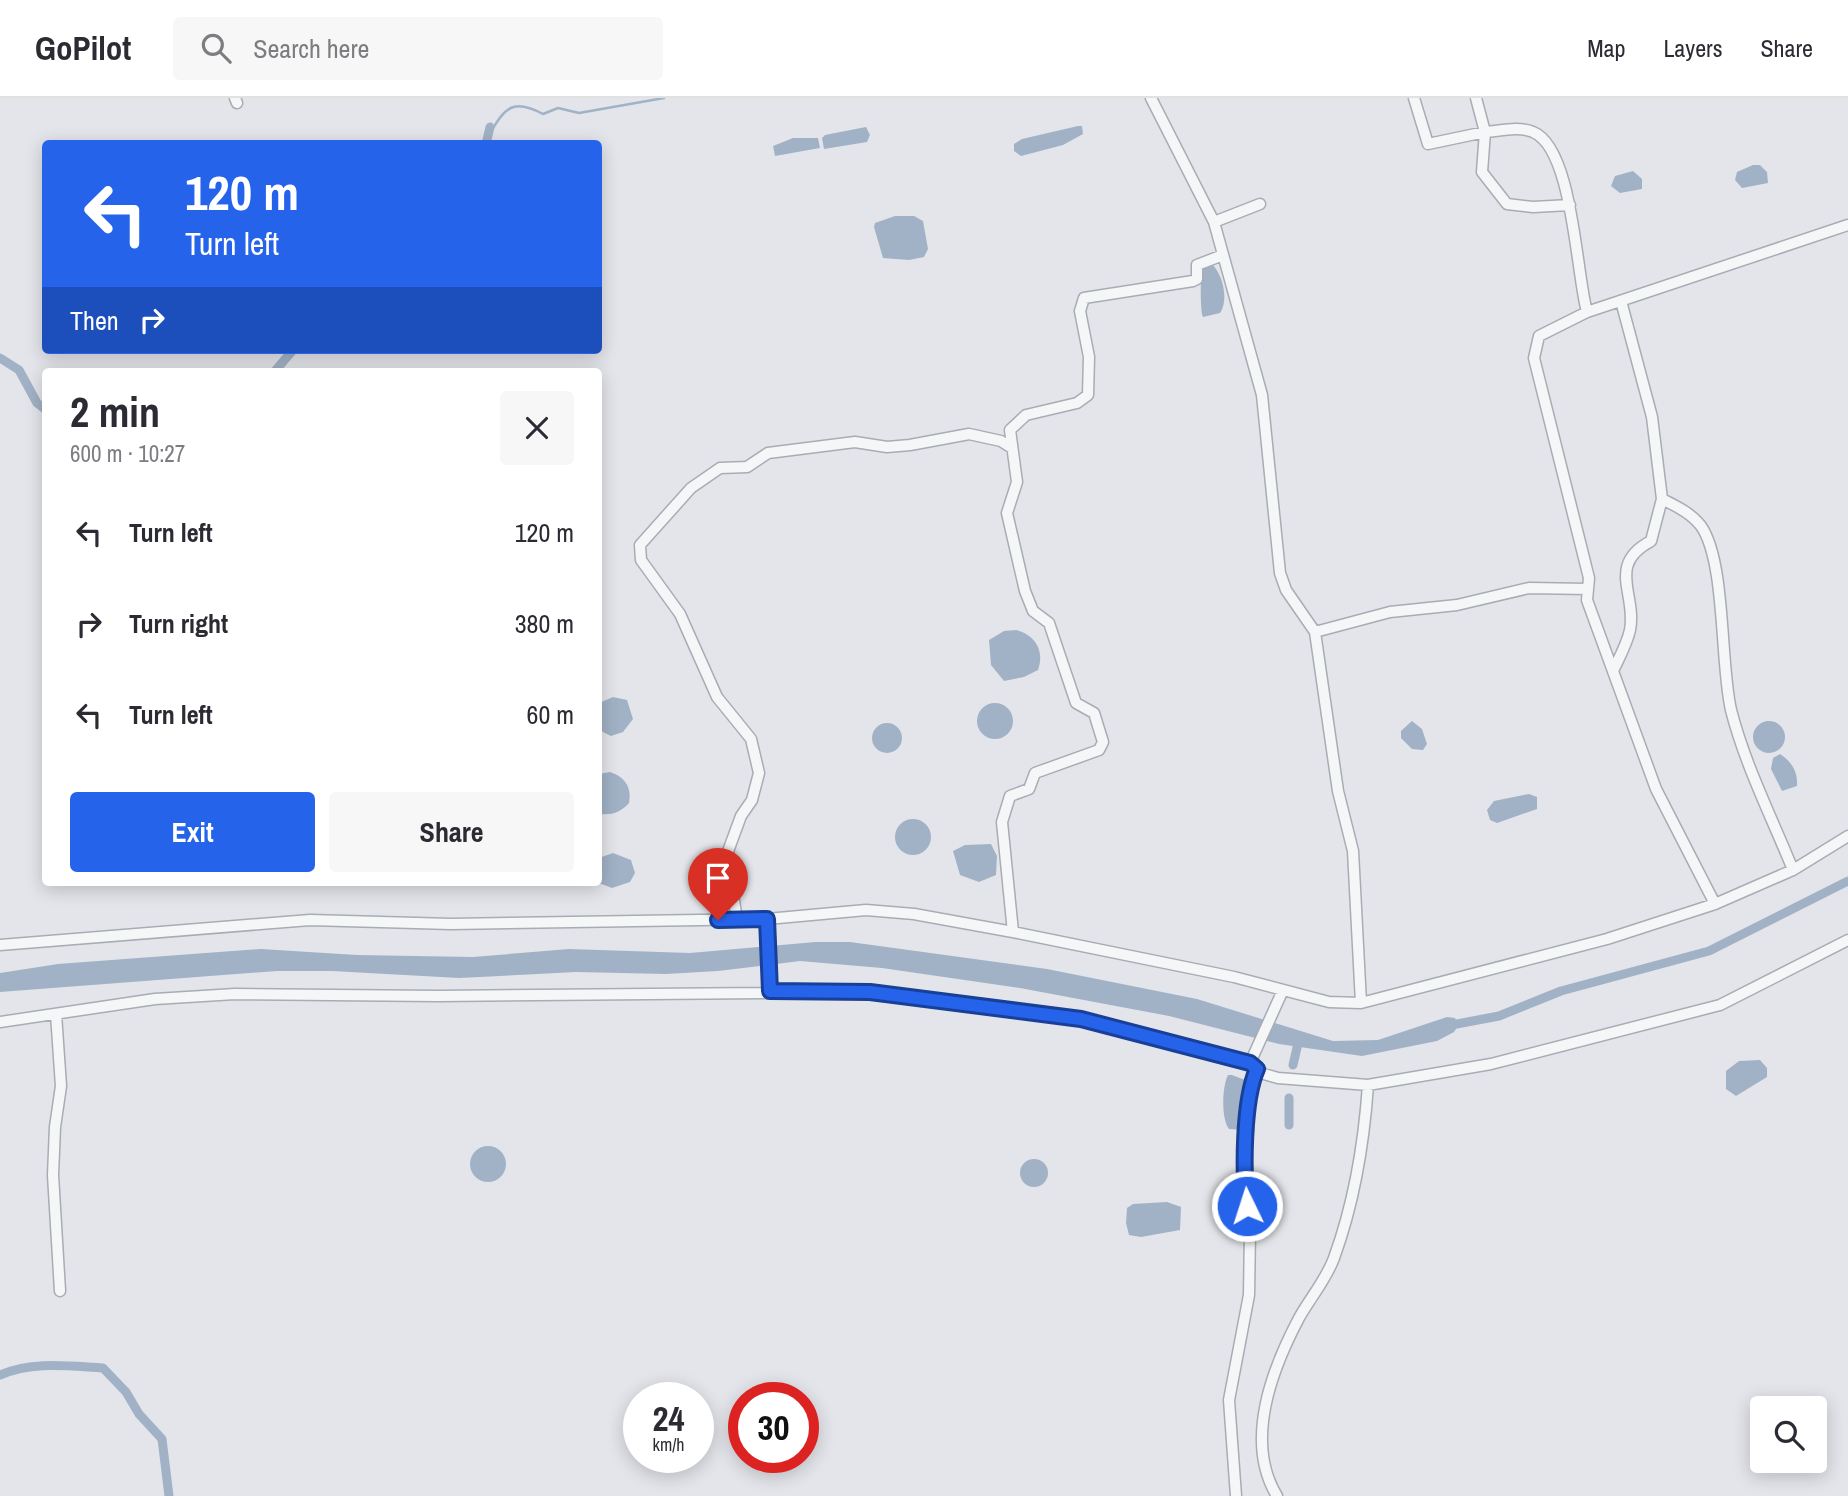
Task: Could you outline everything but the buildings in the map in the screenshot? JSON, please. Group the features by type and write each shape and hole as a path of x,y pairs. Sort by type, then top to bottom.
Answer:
{"street":[{"path":"1151,98 1214,222 1262,395 1280,573 1286,590 1315,632 1338,791 1353,851 1361,1003"},
{"path":"1414,98 1428,144 1485,132 1524,129 1536,133 1556,161 1567,186 1581,289 1587,312"},
{"path":"1476,98 1485,132 1482,172 1507,204 1533,207 1570,205"},
{"path":"1214,222 1260,204"},
{"path":"1715,904 1656,789 1587,600 1587,568 1534,358 1539,336 1587,312 1848,225"},
{"path":"1013,932 1002,822 1010,796 1028,789 1035,773 1099,750 1103,743 1094,713 1076,703 1049,623 1033,611 1025,591 1007,513 1017,482 1010,430 1026,415 1077,402 1088,395 1089,357 1080,311 1084,298 1193,281 1197,279 1197,265 1223,254"},
{"path":"1613,671 1631,628 1625,572 1634,550 1651,541 1662,499 1652,417 1621,301"},
{"path":"737,920 727,854 741,816 752,800 759,773 751,739 717,696 680,614 642,560 640,545 691,488 720,468 747,467 768,453 855,442 887,447 910,445 969,434 1001,441 1012,448"},
{"path":"1662,499 1682,508 1702,527 1714,563 1731,709 1739,739 1793,870"},
{"path":"1315,632 1390,612 1457,606 1529,588 1588,589"},
{"path":"0,945 310,920 452,924 737,920 866,910 914,914 1013,932 1234,977 1329,1002 1361,1003 1606,939 1715,904 1793,870 1848,836"},
{"path":"767,919 770,991"},
{"path":"0,1023 155,999 235,994 438,996 870,992 1081,1019 1254,1066 1278,1078 1368,1085 1491,1064 1720,1005 1848,940"},
{"path":"1236,1496 1228,1400 1248,1295 1250,1232 1244,1181 1251,1087 1254,1066 1283,990"},
{"path":"56,1014 61,1086 55,1127 53,1175 60,1291"},
{"path":"1277,1496 1267,1479 1263,1428 1273,1372 1300,1317 1334,1261 1348,1213 1363,1137 1368,1085"}],"water":[{"path":"1082,126 1083,134 1063,145 1021,156 1014,151 1014,144 1022,139"},
{"path":"866,127 870,135 867,142 824,149 822,138 825,135"},
{"path":"793,138 818,138 820,148 775,156 773,146"},
{"path":"1760,165 1767,172 1768,183 1742,188 1735,180 1737,172"},
{"path":"1633,171 1642,179 1642,189 1620,193 1611,186 1615,176"},
{"path":"895,216 914,216 923,221 928,249 924,257 909,260 883,258 875,223"},
{"path":"1212,264 1222,281 1223,308 1220,313 1203,317 1202,271"},
{"path":"1004,631 1023,632 1037,644 1040,663 1038,670 1024,677 1004,681 991,665 989,640"},
{"path":"613,697 627,700 633,719 623,732 611,736 602,732 602,702"},
{"path":"995,703 1008,708 1013,721 1008,734 995,739 982,734 977,721 982,708"},
{"path":"1412,721 1422,729 1427,744 1423,750 1412,749 1401,738 1401,731"},
{"path":"1769,721 1780,726 1785,737 1780,748 1769,753 1758,748 1753,737 1758,726"},
{"path":"887,723 893,724 901,732 901,744 893,752 887,753 881,752 873,744 872,738 873,732 881,724"},
{"path":"1780,754 1788,760 1797,781 1797,786 1782,791 1771,769 1773,758"},
{"path":"610,772 626,783 629,803 616,813 602,814 602,773"},
{"path":"1529,794 1537,797 1537,809 1497,823 1490,820 1487,810 1494,801"},
{"path":"913,819 926,824 931,837 926,850 913,855 900,850 895,837 900,824"},
{"path":"991,844 997,856 996,875 979,882 960,875 953,851 965,845"},
{"path":"613,853 631,860 635,873 630,882 612,888 602,884 602,857"},
{"path":"815,942 850,942 1047,969 1197,999 1333,1041 1378,1040 1447,1017 1455,1018 1458,1026 1454,1032 1437,1041 1362,1056 1279,1044 1169,1016 1020,988 882,968 800,961 666,974 576,972 459,978 332,971 277,971 0,992 0,973 58,964 261,949 357,955 473,957 569,949 690,953"},
{"path":"1760,1060 1767,1068 1767,1077 1736,1096 1726,1089 1726,1071 1739,1061"},
{"path":"1228,1075 1245,1080 1249,1087 1243,1130 1229,1129 1226,1124 1224,1087"},
{"path":"488,1146 501,1151 506,1164 501,1177 488,1182 475,1177 470,1164 475,1151"},
{"path":"1034,1159 1044,1163 1048,1173 1044,1183 1034,1187 1024,1183 1020,1173 1024,1163"},
{"path":"1167,1202 1181,1207 1180,1230 1141,1237 1129,1235 1126,1223 1127,1208 1133,1204"}],"waterway":[{"path":"489,135 505,112 517,106 543,114 558,108 579,113 664,98"},
{"path":"487,140 490,127"},
{"path":"278,368 290,354"},
{"path":"0,358 19,370 37,403 42,407"},
{"path":"1446,1026 1499,1016 1561,991 1709,951 1848,881"},
{"path":"1293,1065 1299,1039"},
{"path":"1289,1098 1289,1125"},
{"path":"0,1375 38,1366 103,1368 126,1392 139,1414 162,1439 169,1496"}],"route":[{"path":"718,920 767,919 770,991 870,992 1081,1019 1250,1063 1257,1069 1251,1087 1245,1143 1244,1181 1247,1206"}]}
